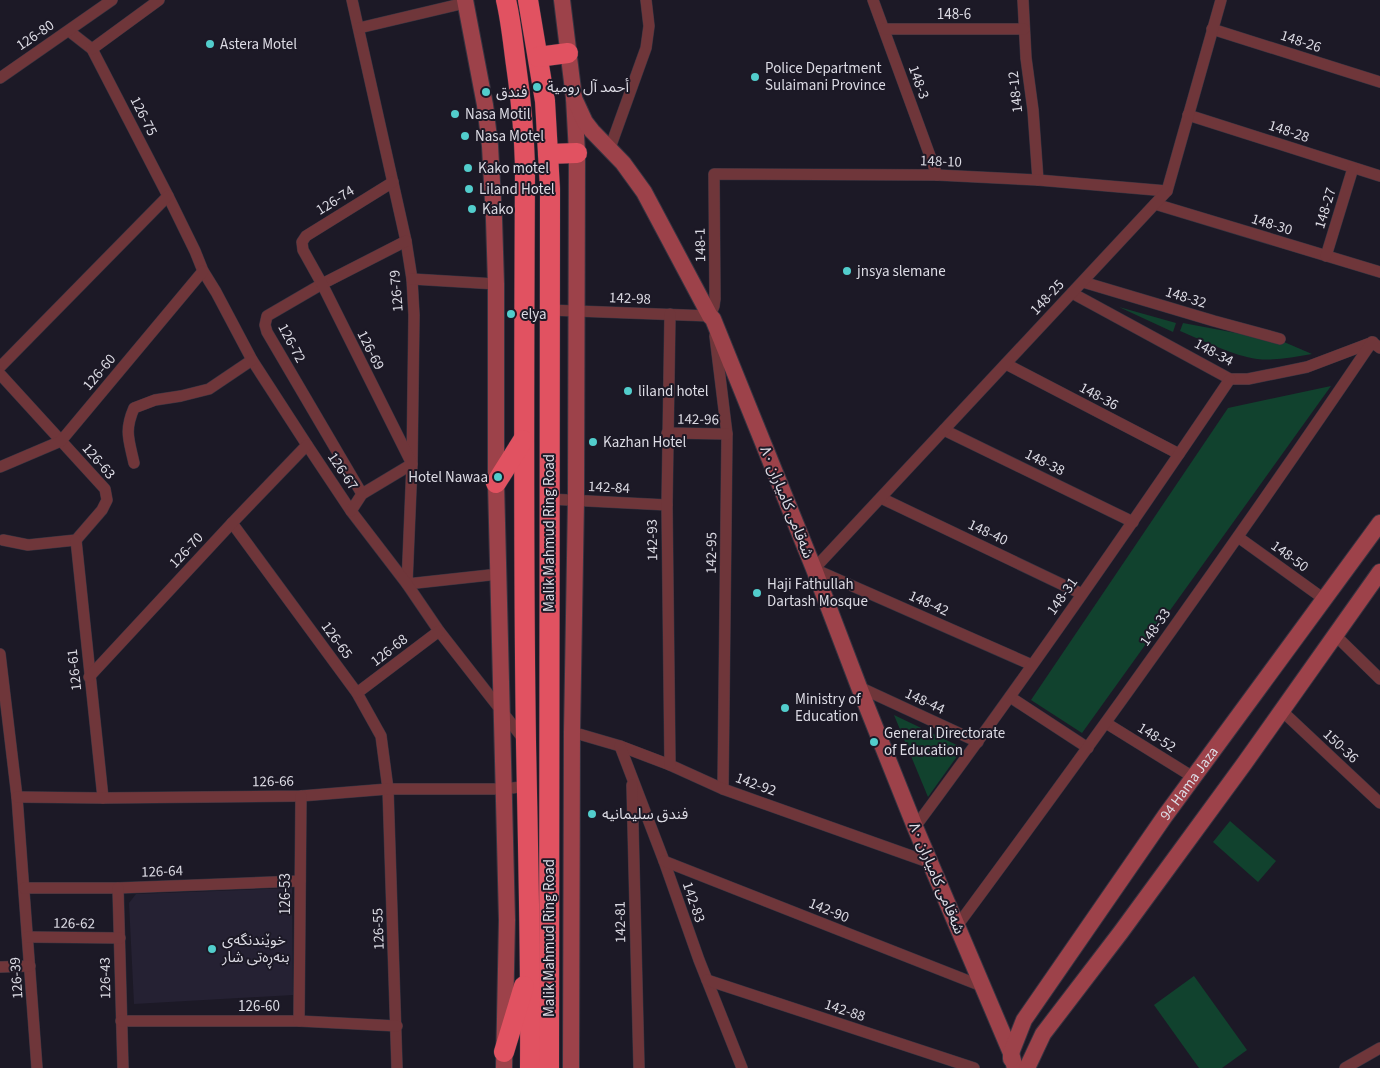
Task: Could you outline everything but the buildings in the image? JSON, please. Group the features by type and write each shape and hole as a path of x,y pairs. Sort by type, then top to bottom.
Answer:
{"highway":[{"name":"Malik Mahmud Ring Road","path":"506,0 513,38 524,131 525,166 523,440 526,742 531,965 530,1068"},
{"name":"Malik Mahmud Ring Road","path":"528,0 548,130 550,310 549,1068"},
{"path":"538,57 568,53"},
{"path":"524,131 536,133 548,130"},
{"path":"525,166 577,153"},
{"path":"496,483 523,440"},
{"path":"504,1060 531,965"}],"main road":[{"path":"562,0 574,98 577,153 571,1068"},
{"path":"465,1 485,105 494,219 496,284 496,483 507,920 504,1060"},
{"name":"شەقامی کامیاران ٨٠","path":"574,98 585,122 623,163 644,192 712,317 814,569 915,827 984,987 1012,1063"},
{"name":"94 Hama Jaza","path":"1012,1063 1024,1020 1165,816 1380,523"},
{"path":"1027,1068 1042,1034 1121,932 1244,764 1380,572"}],"street":[{"path":"69,31 112,0"},
{"path":"92,49 159,0"},
{"name":"126-79","path":"352,0 406,241 412,279 414,315 412,464 407,584"},
{"path":"610,148 646,48 649,26 646,0"},
{"name":"148-3","path":"873,0 937,175"},
{"name":"148-12","path":"1023,0 1038,180"},
{"name":"148-25","path":"814,569 1167,191 1221,0"},
{"path":"359,28 465,1"},
{"name":"148-26","path":"1212,28 1380,82"},
{"name":"148-6","path":"884,29 1024,29"},
{"name":"126-80","path":"0,78 69,31 92,49"},
{"name":"126-75","path":"92,49 168,196"},
{"name":"148-28","path":"1188,115 1380,176"},
{"name":"148-27","path":"1326,256 1353,168"},
{"name":"148-10","path":"714,174 937,175 1038,180 1167,191"},
{"name":"148-1","path":"712,317 715,299 714,174"},
{"name":"126-74","path":"303,250 302,242 306,236 393,182"},
{"path":"0,368 168,196"},
{"name":"126-67","path":"168,196 203,271 252,360 306,445 439,631 526,742"},
{"name":"148-30","path":"1155,204 1380,272"},
{"name":"126-72","path":"362,494 267,332 265,325 267,316 322,284 406,241"},
{"name":"126-69","path":"303,250 412,464"},
{"name":"126-60","path":"0,467 61,441 203,271"},
{"path":"412,279 496,284"},
{"name":"148-32","path":"1083,282 1280,339"},
{"name":"148-34","path":"1072,293 1230,379 1248,379 1307,367 1378,343"},
{"name":"142-98","path":"550,310 712,317"},
{"name":"142-93","path":"670,314 667,505 670,765"},
{"name":"142-95","path":"712,317 727,434 723,789"},
{"name":"148-33","path":"957,926 1088,748 1378,343"},
{"path":"134,463 127,434 134,408 155,400 209,389 252,360"},
{"name":"148-36","path":"1006,364 1179,454"},
{"name":"126-63","path":"0,374 105,489 107,500 102,510 76,540"},
{"name":"148-31","path":"915,827 1032,666 1230,379"},
{"name":"148-38","path":"944,430 1133,522"},
{"name":"142-96","path":"668,433 727,434"},
{"name":"126-70","path":"89,677 306,445"},
{"path":"351,510 362,494 412,464"},
{"name":"148-40","path":"881,498 1082,594"},
{"name":"142-84","path":"549,499 667,505"},
{"name":"126-65","path":"232,523 357,693 381,736 388,789"},
{"name":"148-50","path":"1238,536 1324,599"},
{"path":"1,540 28,545 76,540"},
{"name":"126-61","path":"76,540 103,798"},
{"name":"148-42","path":"814,569 1032,666"},
{"path":"407,584 499,574"},
{"name":"126-68","path":"357,693 439,631"},
{"path":"1335,635 1380,678"},
{"name":"126-39","path":"0,654 17,797 37,1068"},
{"name":"148-44","path":"859,686 978,742"},
{"path":"1010,697 1088,748"},
{"name":"150-36","path":"1282,711 1380,803"},
{"path":"0,722 10,737"},
{"name":"148-52","path":"1106,723 1193,777"},
{"name":"142-92","path":"572,732 620,746 670,765 723,789 931,863"},
{"name":"142-83","path":"620,746 664,861 706,980 742,1068"},
{"name":"142-81","path":"632,776 639,1068"},
{"name":"126-66","path":"17,797 300,796 388,789 504,789 528,786"},
{"name":"126-55","path":"388,789 397,1068"},
{"name":"126-53","path":"299,1021 300,796"},
{"name":"142-90","path":"664,861 984,987"},
{"name":"126-64","path":"24,888 118,888 300,881"},
{"name":"126-43","path":"118,888 123,1068"},
{"name":"126-62","path":"28,937 120,938"},
{"path":"0,967 30,966"},
{"name":"142-88","path":"706,980 974,1068"},
{"name":"126-60","path":"121,1021 299,1021 396,1026"},
{"path":"1345,1068 1380,1048"}],"shaded area":[{"name":"خوێندنگەی بنەڕەتی شار","path":"292,888 293,995 134,1004 129,903 136,894"}],"green space":[{"path":"1119,307 1176,323 1173,332"},
{"path":"1183,323 1284,342 1312,354 1271,359 1257,359 1238,355 1180,331"},
{"path":"1331,386 1082,733 1031,700 1228,408"},
{"path":"894,715 963,748 928,797"},
{"path":"1230,821 1276,861 1258,882 1213,842"},
{"path":"1194,976 1247,1050 1222,1068 1199,1068 1154,1005"}],"place":[{"name":"Astera Motel","path":"210,44"},
{"name":"Police Department Sulaimani Province","path":"755,77"},
{"name":"أحمد آل رومية","path":"537,87"},
{"name":"فندق","path":"486,92"},
{"name":"Nasa Motil","path":"455,114"},
{"name":"Nasa Motel","path":"465,136"},
{"name":"Kako motel","path":"468,168"},
{"name":"Liland Hotel","path":"469,189"},
{"name":"Kako","path":"472,209"},
{"name":"jnsya slemane","path":"847,271"},
{"name":"elya","path":"511,314"},
{"name":"liland hotel","path":"628,391"},
{"name":"Kazhan Hotel","path":"593,442"},
{"name":"Hotel Nawaa","path":"498,477"},
{"name":"Haji Fathullah Dartash Mosque","path":"757,593"},
{"name":"Ministry of Education","path":"785,708"},
{"name":"General Directorate of Education","path":"874,742"},
{"name":"فندق سليمانيه","path":"592,814"},
{"name":"خوێندنگەی بنەڕەتی شار","path":"212,949"}]}
